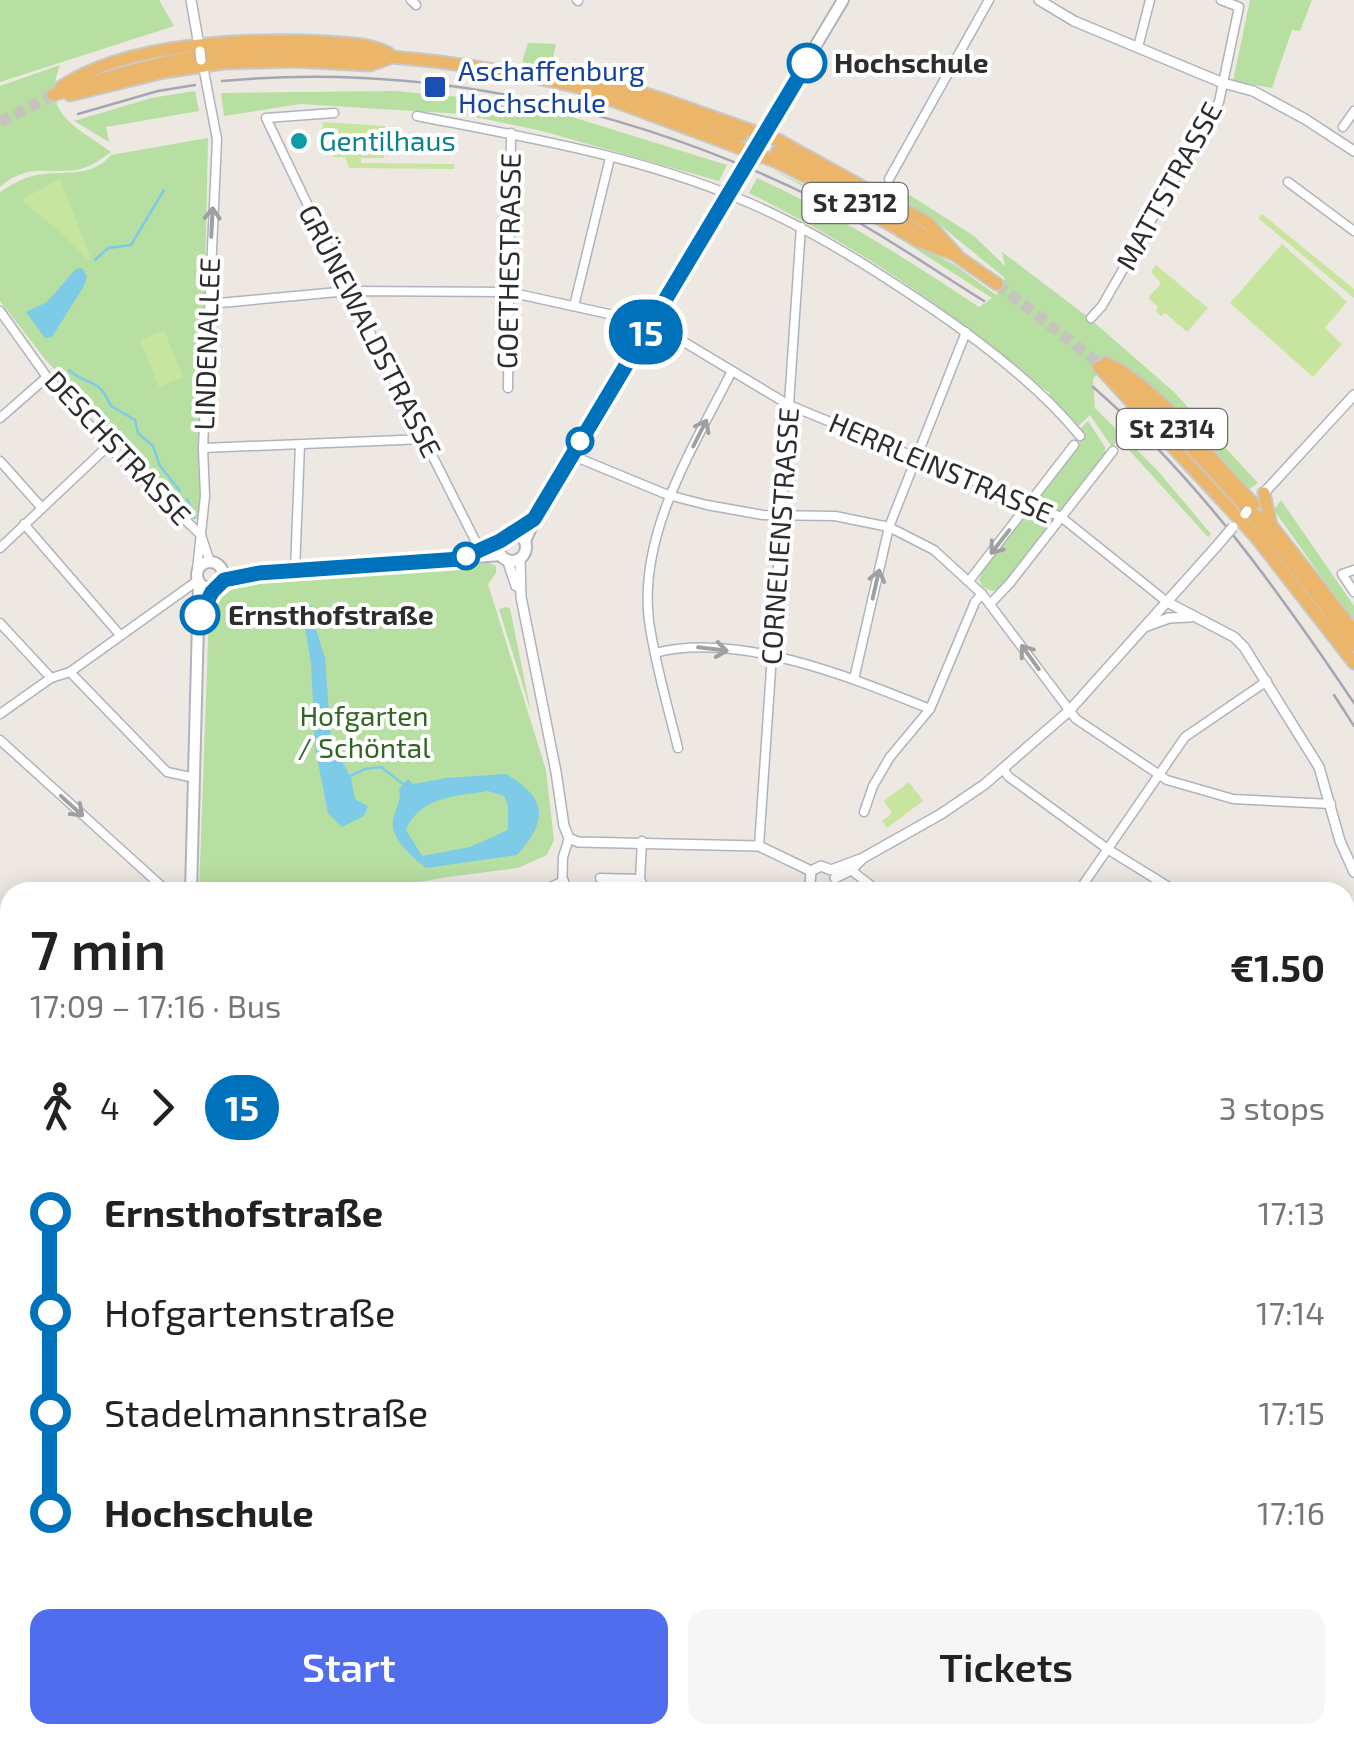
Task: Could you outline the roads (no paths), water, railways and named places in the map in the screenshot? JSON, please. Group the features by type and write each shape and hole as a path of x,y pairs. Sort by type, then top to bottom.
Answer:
{"highway":[{"path":"53,95 81,75 105,66 300,41 371,45 396,57"},
{"path":"53,95 136,68 216,54 302,52 396,57 499,69 576,84 741,136"},
{"path":"53,95 77,95 200,56 370,65 396,57"},
{"name":"St 2312","path":"576,84 608,84 635,90 756,147 918,240 956,255"},
{"name":"St 2312","path":"576,84 609,102 849,177 928,223 956,255"},
{"path":"778,152 848,189 997,284"},
{"path":"1101,365 1119,369 1152,396 1247,514 1354,663"},
{"path":"1101,365 1247,514 1271,525"},
{"name":"St 2314","path":"1101,365 1185,444 1257,524 1354,645"},
{"path":"1264,493 1271,525 1354,631"}],"main road":[{"path":"524,541 725,189 756,147 843,0"},
{"path":"460,559 500,541 534,519"},
{"path":"198,578 208,589 248,574 520,558 526,548 514,533"},
{"path":"500,541 504,558"},
{"path":"191,882 198,578 202,564 248,574"},
{"path":"200,615 219,584 215,565"}],"street":[{"path":"192,0 200,56"},
{"path":"889,178 989,0"},
{"path":"1039,0 1074,21 1254,92 1354,151"},
{"path":"1138,47 1150,0"},
{"name":"MATTSTRASSE","path":"1091,318 1102,306 1219,102 1239,7 1221,0"},
{"name":"LINDENALLEE","path":"200,56 215,125 203,448 206,481 201,535 215,565"},
{"path":"1343,128 1354,111"},
{"name":"GRÜNEWALDSTRASSE","path":"334,112 266,118 477,544"},
{"path":"417,116 511,133 725,189 802,227 966,332 1026,381 1080,436"},
{"name":"GOETHESTRASSE","path":"508,388 511,133"},
{"path":"574,306 610,158"},
{"path":"1288,182 1354,231"},
{"name":"CORNELIENSTRASSE","path":"759,846 802,227"},
{"name":"HERRLEINSTRASSE","path":"209,304 349,291 509,292 651,324 789,406 1061,517 1166,602"},
{"name":"DESCHSTRASSE","path":"0,311 47,378 108,446 201,535"},
{"path":"854,679 889,527 966,332"},
{"path":"678,748 655,653 648,580 668,494 732,371"},
{"path":"0,418 47,378"},
{"path":"833,874 941,814 1003,769 1068,711 1354,394"},
{"path":"203,448 424,439"},
{"path":"296,570 300,445"},
{"path":"969,581 1074,445"},
{"path":"0,548 108,446"},
{"path":"990,604 1113,451"},
{"path":"571,455 707,506 782,516 835,516 889,527 934,550 982,594 1068,711 1160,775 1228,798 1331,804"},
{"path":"0,461 42,507"},
{"path":"24,524 120,636"},
{"path":"0,714 52,678 70,672 198,578 201,535"},
{"path":"504,558 521,597"},
{"path":"520,558 521,597 569,838 563,857 564,881"},
{"path":"1354,570 1342,574 1354,592"},
{"path":"864,812 890,757 930,709 975,602 982,594"},
{"path":"1166,602 1234,637 1267,681 1319,766 1340,842 1354,872"},
{"path":"1140,630 1169,618 1197,618"},
{"path":"0,623 52,678"},
{"path":"655,653 683,646 772,656 854,679 930,709"},
{"path":"70,672 167,772 195,778"},
{"path":"1085,882 1184,737 1267,681"},
{"path":"0,740 157,882"},
{"path":"1003,769 1109,850 1160,882"},
{"path":"569,838 578,842 759,846 811,871"},
{"path":"638,882 642,841"},
{"path":"811,871 821,866 833,874"},
{"path":"849,867 867,882"},
{"path":"810,882 811,871"},
{"path":"832,882 833,874"},
{"path":"600,878 640,879"}],"water":[{"path":"82,268 87,277 84,286 52,337 45,338 26,312 47,302 76,269"},
{"path":"304,604 312,606 325,658 331,740 351,778 355,799 368,806 364,816 342,827 328,813 315,747"},
{"path":"506,774 530,792 539,811 538,821 517,855 426,868 409,854 393,828 399,789 408,779 413,784","holes":["488,791 504,796 508,830 470,847 422,856 406,830 420,811 440,800"]}],"waterway":[{"path":"95,260 108,248 131,245 164,190"},
{"path":"69,370 97,386 111,406 135,420 138,433 153,446 160,466 180,491"},
{"path":"187,499 194,518"},
{"path":"348,777 381,767 403,784"}],"tunnel":[{"path":"0,122 53,95"},
{"path":"741,136 777,152"},
{"path":"997,284 1101,365"}],"railway":[{"path":"222,81 299,77 451,86 600,116 744,166 814,198 984,301"},
{"path":"78,114 158,91 195,85"},
{"path":"1093,387 1167,458 1234,536 1354,703"},
{"path":"1334,695 1354,726"}],"place":[{"name":"Hochschule","path":"807,63"},
{"name":"Aschaffenburg Hochschule","path":"435,87"},
{"name":"Gentilhaus","path":"299,141"},
{"name":"Ernsthofstraße","path":"200,615"}],"park label":[{"name":"Hofgarten / Schöntal","path":"364,732"}]}
